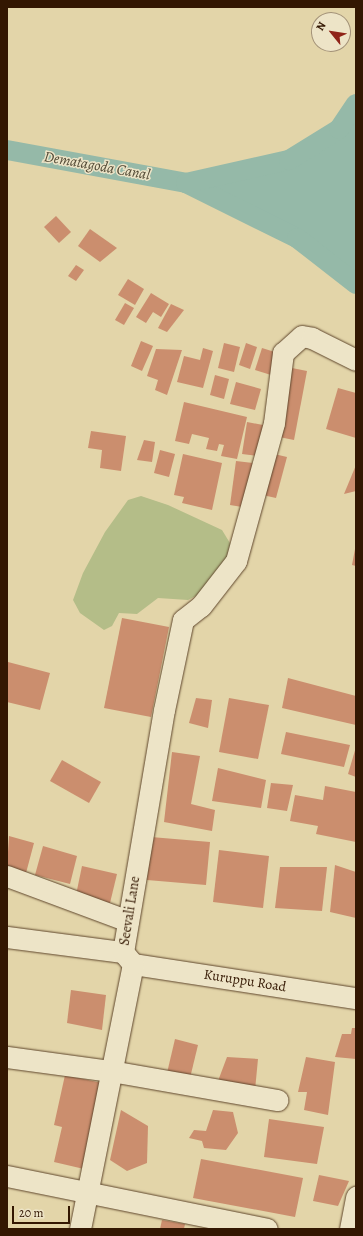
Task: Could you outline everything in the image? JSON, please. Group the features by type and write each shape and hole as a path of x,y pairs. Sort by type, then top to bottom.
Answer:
{"street":[{"name":"Seevali Lane","path":"80,1229 89,1194 111,1071 128,958 128,921 183,620 201,606 236,561 274,423 283,353 302,336 312,338 356,360"},
{"path":"8,881 128,921"},
{"name":"Kuruppu Road","path":"7,937 356,998"},
{"path":"7,1057 111,1071 277,1100"},
{"path":"7,1176 89,1194 267,1229"},
{"path":"351,1229 356,1197"}],"green space":[{"path":"141,496 168,505 222,530 236,553 220,583 188,600 158,598 137,614 119,613 112,626 104,630 80,613 73,600 83,573 105,532 128,500"}],"shaded area":[{"path":"356,104 356,284 297,238 186,183 289,160 339,129"}],"building":[{"path":"56,216 71,232 59,243 44,227"},
{"path":"90,229 117,248 100,262 78,246"},
{"path":"76,265 84,270 76,281 68,276"},
{"path":"128,279 144,289 135,305 118,295"},
{"path":"151,293 169,304 161,317 153,312 146,323 136,317"},
{"path":"125,303 134,308 124,325 115,320"},
{"path":"171,304 184,310 167,332 158,328"},
{"path":"141,341 153,346 142,371 131,366"},
{"path":"224,343 240,347 234,372 218,368"},
{"path":"246,343 257,347 250,369 239,365"},
{"path":"203,348 213,351 203,388 177,382 184,356 200,360"},
{"path":"262,348 278,353 271,375 255,370"},
{"path":"156,349 182,350 167,395 155,390 158,380 147,376"},
{"path":"287,367 307,371 294,440 274,436"},
{"path":"215,375 229,379 224,399 210,395"},
{"path":"236,382 261,389 255,410 230,404"},
{"path":"338,388 356,393 356,438 326,429"},
{"path":"184,402 247,417 237,459 221,456 224,445 219,444 217,451 206,449 209,438 192,434 189,444 175,441"},
{"path":"247,422 263,425 259,456 242,454"},
{"path":"91,431 126,436 121,471 100,468 102,450 88,448"},
{"path":"144,440 155,442 152,462 137,460"},
{"path":"160,450 175,454 169,477 154,473"},
{"path":"270,453 287,457 276,498 258,494"},
{"path":"183,454 222,463 212,510 182,503 184,497 174,495"},
{"path":"236,461 253,463 242,507 230,505"},
{"path":"356,465 356,491 344,494"},
{"path":"356,549 356,566 352,565"},
{"path":"122,618 169,627 151,717 104,708"},
{"path":"8,662 50,673 40,710 7,702"},
{"path":"288,678 356,696 356,725 282,708"},
{"path":"196,698 212,700 208,728 189,723"},
{"path":"229,698 269,705 258,759 219,752"},
{"path":"286,732 350,745 344,767 281,754"},
{"path":"356,747 356,777 348,774"},
{"path":"172,752 200,756 191,804 215,810 212,831 164,822"},
{"path":"62,760 101,782 89,803 50,781"},
{"path":"218,768 266,780 261,808 212,801"},
{"path":"271,783 293,785 287,811 267,808"},
{"path":"325,786 356,792 356,842 316,834 318,826 290,821 295,795 323,800"},
{"path":"9,836 34,843 26,873 7,868"},
{"path":"151,837 210,842 206,885 147,880"},
{"path":"43,846 77,856 70,884 35,875"},
{"path":"219,850 269,856 263,908 213,902"},
{"path":"335,865 356,872 356,918 330,912"},
{"path":"82,866 117,874 110,903 76,895"},
{"path":"280,867 327,867 322,911 275,908"},
{"path":"71,990 106,995 102,1030 67,1023"},
{"path":"352,1028 356,1028 356,1059 335,1057 342,1034 351,1034"},
{"path":"175,1039 198,1045 190,1078 167,1073"},
{"path":"227,1057 258,1059 255,1090 218,1081"},
{"path":"306,1057 335,1062 328,1115 304,1110 307,1092 298,1092"},
{"path":"65,1075 102,1083 84,1169 54,1162 62,1127 54,1125"},
{"path":"121,1110 148,1126 147,1163 127,1171 110,1160"},
{"path":"213,1110 233,1112 238,1133 226,1150 204,1148 202,1141 189,1138 194,1130 206,1131"},
{"path":"269,1119 324,1127 317,1164 264,1157"},
{"path":"201,1159 303,1178 295,1217 193,1198"},
{"path":"319,1175 349,1181 338,1206 313,1201"},
{"path":"162,1220 185,1224 184,1229 160,1229"}],"waterway":[{"path":"186,183 289,160 339,129 356,104"},
{"name":"Dematagoda Canal","path":"7,150 186,183 297,238 356,284"}]}
